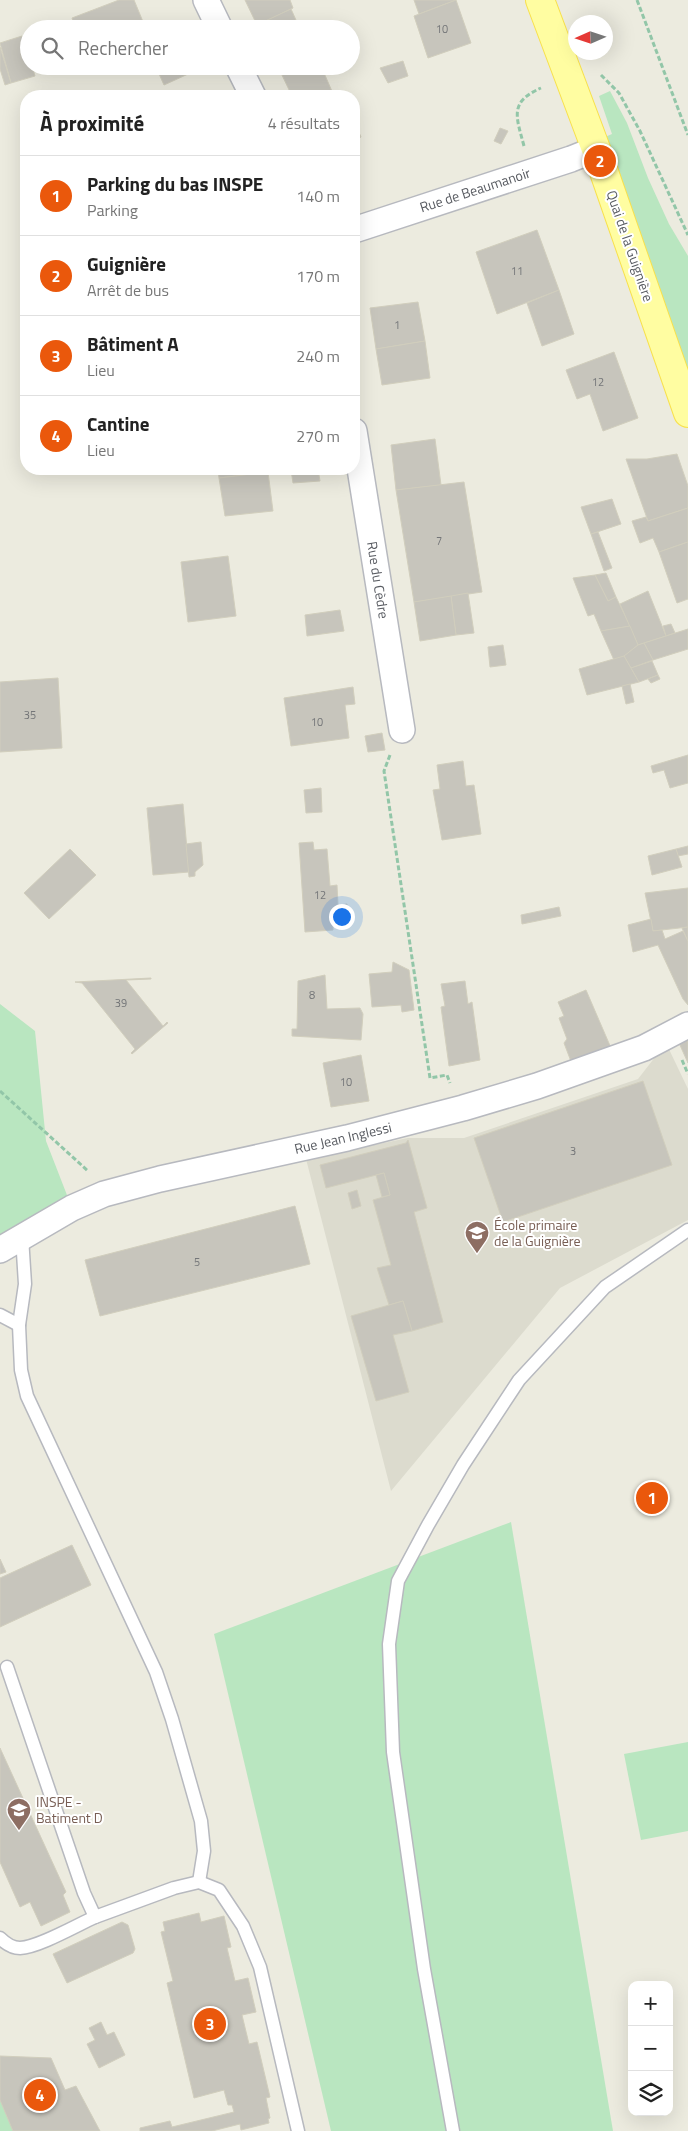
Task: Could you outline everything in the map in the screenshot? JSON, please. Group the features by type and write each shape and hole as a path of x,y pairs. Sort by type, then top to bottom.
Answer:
{"main road":[{"name":"Quai de la Guignière","path":"540,0 596,149 688,412"}],"street":[{"path":"206,0 216,20"},
{"path":"242,75 250,90"},
{"name":"Rue de Beaumanoir","path":"360,228 596,149"},
{"name":"Rue du Cèdre","path":"360,468 402,730"},
{"name":"Rue Jean Inglessi","path":"0,1250 72,1208 104,1194 160,1179 347,1138 463,1108 537,1086 644,1048 688,1025"}],"lane":[{"path":"453,2131 424,1969 393,1752 389,1644 398,1581 463,1465 519,1380 605,1286 688,1230"},
{"path":"22,1237 25,1284 19,1325 21,1370 27,1396 156,1672 172,1719 201,1821 204,1851 200,1882"},
{"path":"0,1315 19,1325"},
{"path":"7,1667 84,1893 96,1916"},
{"path":"0,1938 5,1943 19,1948 32,1945 96,1916 174,1888 200,1882 219,1890 243,1926 260,1967 298,2131"}],"path":[{"path":"637,0 688,135"},
{"path":"532,171 518,116 518,106 524,96 547,85 570,80 596,71 619,93 640,131 688,235"},
{"path":"402,730 394,743 384,771 430,1078 447,1075 463,1108"},
{"path":"0,1091 86,1167 104,1194"}],"shaded area":[{"name":"École primaire de la Guignière","path":"666,1043 688,1089 688,1220 560,1288 391,1491 306,1159 408,1138 464,1138 638,1079"}],"green space":[{"path":"610,91 627,123 648,178 669,224 688,256 688,374 605,137 612,134 599,96"},
{"path":"0,1004 35,1031 46,1141 72,1208 0,1250"},
{"path":"511,1522 613,2131 331,2131 214,1634"},
{"path":"688,1742 688,1831 641,1840 624,1754"},
{"path":"0,2095 16,2131 0,2131"}],"building":[{"path":"119,0 134,0 142,20 73,20 72,18"},
{"path":"245,0 290,0 293,8 268,20 255,20"},
{"path":"414,0 456,0 419,14"},
{"path":"456,0 471,43 428,58 414,16"},
{"path":"291,9 296,20 268,20"},
{"path":"20,37 20,75 35,76 11,83 0,43"},
{"path":"0,47 11,83 5,85 0,69"},
{"path":"403,61 408,76 388,83 380,68"},
{"path":"160,75 186,75 164,85"},
{"path":"282,75 325,75 331,90 289,90"},
{"path":"500,128 508,131 501,144 494,141"},
{"path":"537,230 559,290 497,314 476,252"},
{"path":"559,290 574,334 542,346 527,303"},
{"path":"418,302 425,341 376,349 370,308"},
{"path":"425,341 430,378 382,385 376,349"},
{"path":"614,352 638,418 603,431 590,394 577,399 566,370"},
{"path":"435,439 441,485 396,490 391,445"},
{"path":"677,454 688,486 688,508 648,521 626,459 647,459"},
{"path":"219,475 244,475 219,478"},
{"path":"244,475 268,475 273,511 225,516 219,478"},
{"path":"292,475 319,475 320,481 293,483"},
{"path":"464,482 482,592 414,602 396,490"},
{"path":"612,499 621,524 591,534 581,507"},
{"path":"688,508 688,542 659,552 653,538 640,543 632,521 646,517 648,521"},
{"path":"598,532 612,568 604,571 591,534"},
{"path":"688,542 688,599 677,603 659,552"},
{"path":"228,556 236,616 188,622 181,562"},
{"path":"606,573 616,597 608,601 595,575"},
{"path":"595,575 608,601 616,597 630,626 601,631 594,614 588,616 573,578"},
{"path":"648,591 666,636 638,645 620,604"},
{"path":"468,593 474,633 456,635 451,596"},
{"path":"451,596 456,635 420,641 414,602"},
{"path":"340,610 344,631 307,636 305,615"},
{"path":"671,624 675,633 666,636 663,626"},
{"path":"630,626 638,645 622,658 614,660 601,631"},
{"path":"688,629 688,649 653,660 644,643"},
{"path":"644,643 653,660 631,668 624,656 638,645"},
{"path":"503,645 506,665 490,667 488,647"},
{"path":"624,656 639,682 587,695 579,669"},
{"path":"652,661 658,675 639,682 631,668"},
{"path":"658,675 660,679 651,683 648,679"},
{"path":"58,678 62,748 0,752 0,682"},
{"path":"630,684 634,702 626,704 622,686"},
{"path":"353,687 355,704 345,705 349,738 291,746 284,698"},
{"path":"382,733 385,750 368,752 365,736"},
{"path":"688,755 688,783 670,788 664,770 653,773 651,766"},
{"path":"463,761 466,786 474,785 481,834 442,840 433,790 440,789 437,765"},
{"path":"321,788 322,812 306,813 304,790"},
{"path":"183,804 189,872 153,875 147,808"},
{"path":"201,842 203,865 195,872 195,876 189,877 186,844"},
{"path":"313,842 314,850 327,849 330,886 337,885 338,905 347,904 348,925 333,926 333,930 305,932 299,843"},
{"path":"688,846 688,854 678,856 676,849"},
{"path":"70,849 96,875 49,919 24,893"},
{"path":"676,849 682,867 652,875 648,856"},
{"path":"688,888 688,927 653,931 645,893"},
{"path":"559,907 561,916 522,924 521,915"},
{"path":"651,919 653,931 662,930 665,939 683,931 688,941 688,1005 683,999 658,945 633,952 628,925"},
{"path":"688,927 688,941 682,928"},
{"path":"393,962 409,970 414,1010 402,1012 401,1005 372,1007 369,974 392,972"},
{"path":"325,975 327,1009 360,1008 363,1014 361,1040 292,1036 292,1029 297,1029 298,981"},
{"path":"151,978 126,980 163,1026 168,1023 132,1054 135,1049 82,983 75,982"},
{"path":"465,981 468,1004 472,1002 480,1060 449,1066 441,1007 445,1006 441,984"},
{"path":"586,990 611,1048 572,1064 564,1043 567,1039 559,1018 564,1016 558,1002"},
{"path":"688,1036 688,1063 679,1043"},
{"path":"361,1055 369,1101 331,1107 323,1063"},
{"path":"643,1081 672,1165 503,1222 474,1138"},
{"path":"408,1140 427,1208 414,1212 443,1322 412,1331 403,1301 389,1305 377,1268 391,1265 373,1200 390,1195 384,1173 326,1188 320,1165 406,1143"},
{"path":"384,1173 390,1195 382,1197 376,1175"},
{"path":"357,1190 361,1206 352,1209 348,1193"},
{"path":"295,1206 310,1264 100,1316 85,1260"},
{"path":"403,1301 412,1331 393,1335 409,1392 376,1401 351,1316"},
{"path":"72,1545 91,1585 0,1627 0,1578"},
{"path":"0,1559 6,1572 0,1574"},
{"name":"INSPE - Batiment D","path":"0,1748 66,1892 63,1895 70,1912 41,1926 30,1902 20,1907 0,1862"},
{"path":"199,1913 201,1922 224,1916 231,1947 227,1948 235,1981 248,1978 256,2012 242,2015 249,2044 257,2042 270,2097 266,2098 270,2118 268,2119 269,2123 241,2130 240,2124 212,2131 140,2131 140,2128 170,2121 172,2127 234,2112 232,2105 228,2105 224,2090 194,2098 167,1983 173,1981 161,1932 165,1931 163,1922"},
{"path":"122,1922 128,1925 135,1949 133,1953 67,1983 53,1954"},
{"path":"101,2022 107,2035 114,2032 125,2055 99,2068 87,2044 95,2040 89,2028"},
{"path":"0,2056 51,2058 65,2090 76,2086 100,2131 13,2131 0,2100"}],"place":[{"name":"Guignière","path":"600,161"},
{"name":"École primaire de la Guignière","path":"477,1254"},
{"name":"Parking du bas INSPE","path":"652,1498"},
{"name":"INSPE - Batiment D","path":"19,1831"},
{"name":"Bâtiment A","path":"210,2024"},
{"name":"Cantine","path":"40,2095"}]}
